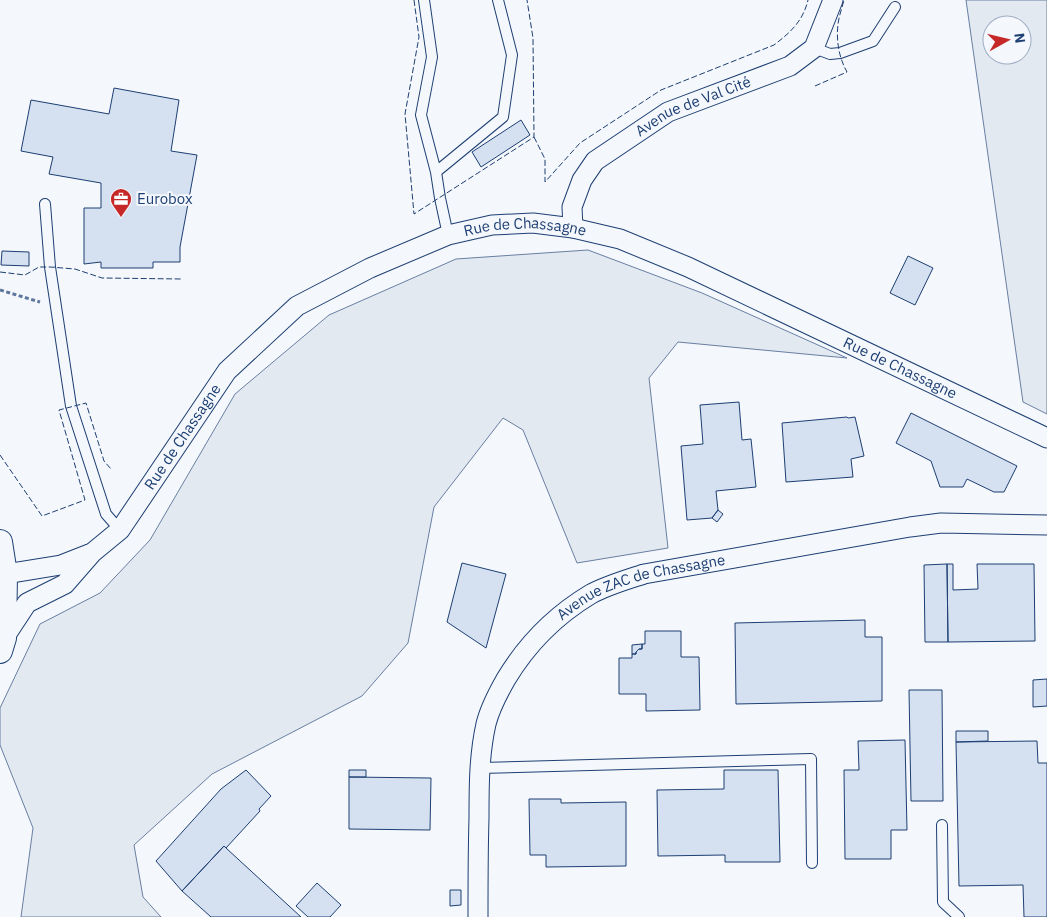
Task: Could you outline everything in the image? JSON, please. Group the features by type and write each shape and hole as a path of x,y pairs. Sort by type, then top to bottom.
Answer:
{"street":[{"path":"814,48 833,0"},
{"name":"Avenue de Val Cité","path":"573,228 572,207 582,180 595,161 668,112 790,66 814,48"},
{"name":"Rue de Chassagne","path":"7,589 65,584 92,553 120,530 227,371 297,306 370,268 448,235 492,225 533,223 573,228 620,239 688,267 1047,438"},
{"name":"Avenue ZAC de Chassagne","path":"478,917 480,768 481,748 487,721 498,693 517,662 540,634 561,615 592,594 618,582 644,574 941,523 1047,525"},
{"path":"0,542 7,589 2,644"},
{"name":"Rue de Chassagne","path":"7,589 92,553"}],"lane":[{"path":"424,0 432,57 421,115 436,172 448,235"},
{"path":"436,172 503,117 512,55 498,0"},
{"path":"814,48 830,54 840,53 873,41 895,7"},
{"path":"45,204 50,267 71,406 106,514 120,530"},
{"path":"480,768 811,759 812,863"},
{"path":"942,825 943,902 959,917"}],"path":[{"path":"0,290 56,307"}],"shaded area":[{"path":"966,0 1047,0 1047,414 1023,402"},
{"path":"588,250 702,293 847,358 678,342 649,378 668,548 577,563 523,430 503,418 434,507 408,643 362,696 212,774 134,845 143,897 161,917 21,917 33,828 0,745 0,708 40,624 100,593 150,540 235,394 329,315 456,259"}],"building":[{"path":"114,88 179,100 171,151 197,155 180,247 180,262 153,262 153,268 101,268 101,262 84,264 84,208 101,208 101,183 49,174 53,157 21,151 31,100 109,114"},
{"path":"521,120 530,135 481,167 472,152"},
{"path":"2,251 29,252 29,266 1,265"},
{"path":"908,256 933,268 915,305 890,293"},
{"path":"739,402 742,440 751,439 756,487 716,491 718,510 712,518 687,520 681,446 703,444 700,405"},
{"path":"911,413 1017,466 1004,492 994,492 967,479 963,487 940,487 931,461 896,443"},
{"path":"855,417 864,456 851,459 853,477 786,482 782,423"},
{"path":"718,510 723,514 717,522 712,518"},
{"path":"462,563 506,574 486,648 447,622"},
{"path":"947,564 953,564 953,590 978,589 977,564 1034,564 1035,641 948,642"},
{"path":"947,564 948,642 925,642 924,565"},
{"path":"865,620 865,637 882,637 882,701 736,704 735,623"},
{"path":"645,631 681,631 681,657 699,657 700,710 646,711 646,694 619,694 619,658 632,658 632,654 636,654 639,649 642,649 642,644 645,644"},
{"path":"642,644 642,649 639,649 636,654 632,654 632,645"},
{"path":"1047,679 1047,706 1033,707 1033,680"},
{"path":"909,690 942,690 943,801 911,801"},
{"path":"956,731 988,731 988,741 956,742"},
{"path":"905,740 907,830 891,830 891,859 845,859 844,770 859,770 858,741"},
{"path":"1037,741 1038,763 1047,763 1047,917 1024,917 1023,885 959,886 956,742"},
{"path":"246,770 271,796 226,848 224,846 182,891 156,861 221,789"},
{"path":"349,770 366,770 366,777 349,777"},
{"path":"724,770 778,770 780,862 725,862 725,855 658,856 657,790 724,789"},
{"path":"349,777 431,778 430,830 349,829"},
{"path":"529,799 561,799 561,803 626,802 626,866 546,867 546,855 530,855"},
{"path":"224,846 301,917 211,917 182,891"},
{"path":"317,883 341,905 330,917 308,917 296,906"},
{"path":"450,890 461,890 461,905 450,906"}],"fence":[{"path":"414,0 419,37 405,114 414,214 534,137 533,38 527,0"},
{"path":"534,137 545,159 545,182 580,143 661,90 774,45 800,20 808,0"},
{"path":"815,86 847,72 840,55 837,37 838,21 844,0"},
{"path":"0,272 25,275 39,267 50,267 75,269 102,278 181,279"},
{"path":"0,455 42,516 85,500 59,410 86,403 104,461 111,469"}],"place":[{"name":"Eurobox","path":"121,218"}]}
